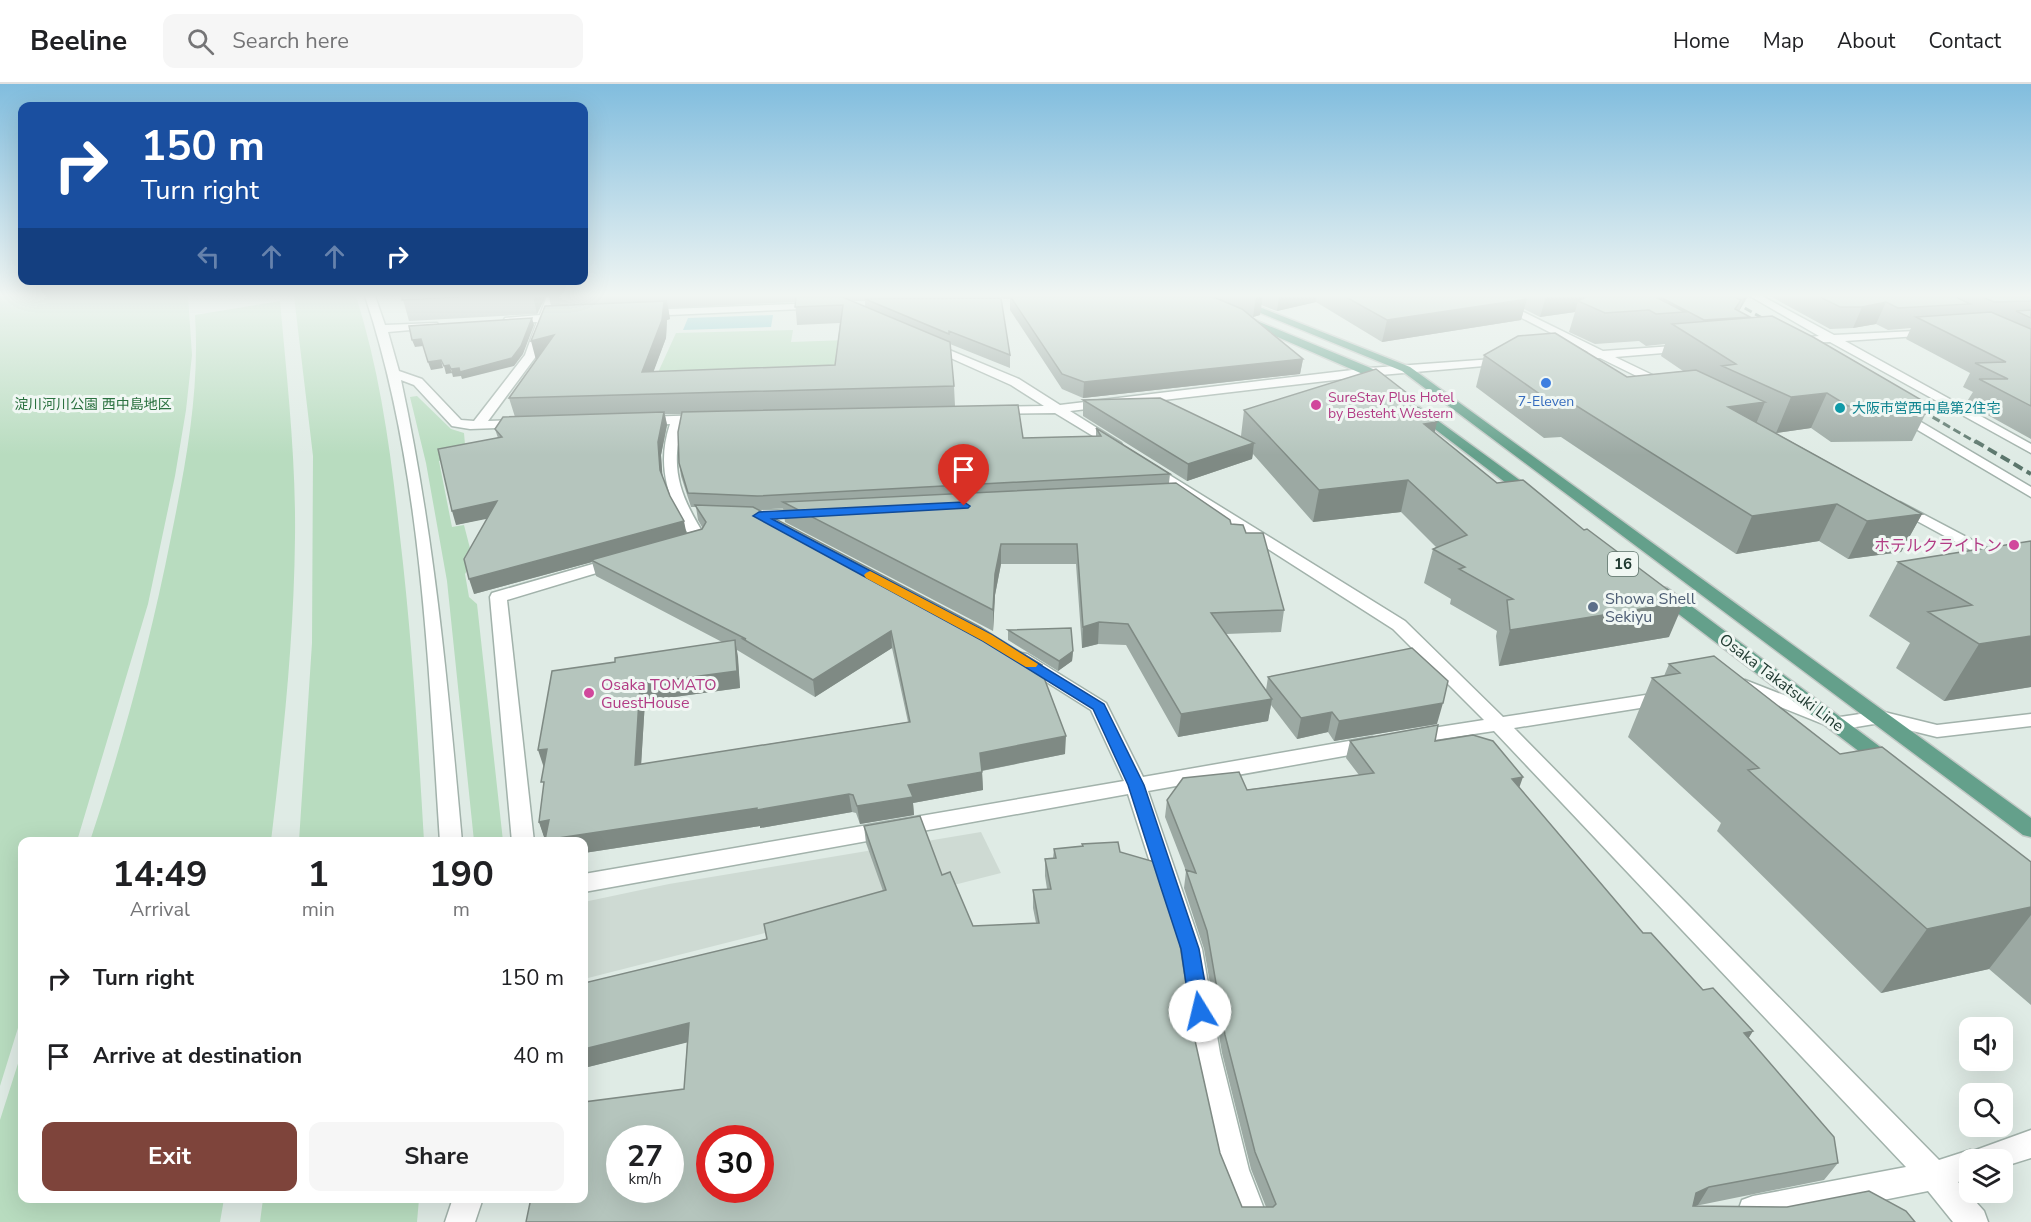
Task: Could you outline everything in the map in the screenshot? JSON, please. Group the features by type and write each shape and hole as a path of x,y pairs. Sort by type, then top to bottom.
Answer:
{"main road":[{"name":"Osaka Takatsuki Line","path":"1321,349 1369,372 1541,502"},
{"name":"Osaka Takatsuki Line","path":"1352,349 1406,369 2031,829"},
{"name":"Osaka Takatsuki Line","path":"1644,579 1838,724 1902,775"}],"street":[{"path":"387,349 394,373 414,486 436,657 451,837"},
{"path":"478,425 533,349"},
{"path":"939,349 1015,382 1399,625 1497,722 1934,1176 1973,1222"},
{"path":"1591,349 1674,390"},
{"path":"1556,358 1677,349"},
{"path":"1849,349 2031,449"},
{"path":"975,411 1058,409 1369,372 1522,360"},
{"path":"394,373 418,382 457,423 537,424"},
{"path":"1889,407 2031,493"},
{"path":"631,421 714,419"},
{"path":"665,548 699,539 682,513 670,480 671,441 678,420"},
{"path":"1169,496 1193,495"},
{"path":"1889,501 2031,579"},
{"path":"682,513 704,514"},
{"path":"726,514 759,516 817,513"},
{"path":"759,516 790,532"},
{"path":"522,837 498,597 632,558"},
{"path":"1008,650 1099,707 1136,785 1190,949 1209,1064 1234,1170 1254,1222"},
{"path":"1722,690 1745,686 1838,724 1880,717 1937,731 2031,720"},
{"path":"588,882 1497,722 1686,695"},
{"path":"2013,1150 2031,1144"},
{"path":"1732,1215 1934,1176 1959,1168"},
{"path":"453,1222 454,1203"},
{"path":"460,1222 466,1203"}],"shaded area":[{"path":"981,832 1001,873 588,978 588,901 669,884"}],"green space":[{"name":"淀川河川公園 西中島地区","path":"0,349 192,349 186,410 175,476 148,604 78,837 18,837 18,1028 0,1086"},
{"path":"196,349 284,349 293,448 295,507 293,613 271,837 91,837 114,766 155,614 187,454"},
{"path":"300,349 371,349 379,385 397,506 414,689 424,837 299,837 312,643 313,456"},
{"path":"669,349 846,349 843,369 650,390"},
{"path":"417,396 451,429 464,433 466,456 439,461 452,527 464,525 473,560 465,574 469,597 477,604 503,837 474,837 447,581 426,463 410,397"},
{"path":"18,1064 18,1203 223,1203 220,1222 0,1222 0,1120"},
{"path":"262,1203 419,1203 417,1222 260,1222"}],"building":[{"path":"424,349 519,349 512,358 460,372 459,368 451,369 449,365 444,366 441,360 428,362"},
{"path":"544,349 651,349 642,372 835,365 837,349 951,349 954,386 509,398"},
{"path":"995,349 1009,349 1010,355"},
{"path":"1045,349 1291,349 1303,359 1084,382 1062,374"},
{"path":"1495,349 1581,349 1627,377 1696,370 1765,402 1728,407 1922,514 1867,521 1837,504 1752,516 1572,403 1554,404 1484,355"},
{"path":"1712,349 1834,349 1930,405 1848,406 1827,393 1791,397 1722,366 1736,364"},
{"path":"1980,349 2031,349 2031,406 1979,379 2008,379 1975,363 2006,362"},
{"path":"1376,369 1412,397 1405,398 1437,422 1424,424 1497,483 1523,480 1584,530 1587,529 1684,602 1510,630 1507,600 1513,599 1459,569 1465,567 1433,549 1467,535 1408,480 1319,490 1244,410"},
{"path":"1160,398 1254,443 1188,464 1083,400"},
{"path":"1018,405 1023,438 1101,436 1096,428 1170,474 757,496 688,493 679,463 678,432 682,412"},
{"path":"664,412 658,442 660,470 670,496 684,521 469,579 464,559 497,501 452,511 438,449 502,437 495,429 503,417"},
{"path":"1176,483 1230,520 1231,524 1243,525 1246,533 1263,533 1284,610 1211,613 1272,699 1181,714 1128,624 1099,622 1083,627 1077,544 1001,544 995,574 993,610 783,502"},
{"path":"695,505 753,507 980,627 1042,665 1040,667 1066,736 980,753 982,772 908,785 913,797 857,806 853,795 849,794 757,810 757,808 565,837 546,837 549,820 539,822 544,782 541,782 547,749 538,750 552,671 615,662 615,658 735,640 737,671 640,684 635,765 910,722 891,631 813,680 743,639 746,639 591,560 702,529 706,522"},
{"path":"2031,541 2031,636 1979,644 1928,612 1972,605 1898,562"},
{"path":"1071,628 1073,651 1059,661 1008,630"},
{"path":"1412,648 1448,681 1443,703 1339,721 1332,712 1301,718 1268,677"},
{"path":"1714,656 1840,754 1882,747 2031,862 2031,907 1927,929 1748,770 1759,768 1652,678 1680,673 1669,664"},
{"path":"1438,725 1435,741 1473,735 1493,741 1523,777 1512,779 1643,933 1651,933 1703,990 1713,988 1753,1031 1744,1033 1834,1137 1838,1163 1709,1187 1696,1193 1693,1206 1787,1207 1869,1191 1906,1211 1915,1222 526,1222 530,1203 588,1203 588,1101 684,1089 689,1023 588,1048 588,982 767,939 764,924 886,890 864,826 920,816 942,875 950,872 973,926 1039,923 1033,890 1051,889 1045,859 1056,858 1054,849 1083,846 1082,844 1118,842 1120,852 1155,862 1178,932 1194,1036 1220,1153 1242,1207 1273,1207 1276,1204 1255,1152 1225,1035 1207,931 1186,870 1196,873 1167,800 1183,778 1239,772 1247,790 1374,773 1350,741"}],"railway":[{"path":"1912,405 1977,443"},
{"path":"1975,441 2031,474"}],"slow traffic":[{"path":"870,575 988,638 1031,664"}],"place":[{"name":"7-Eleven","path":"1546,383"},
{"name":"SureStay Plus Hotel by Besteht Western","path":"1316,405"},
{"name":"大阪市営西中島第2住宅","path":"1840,408"},
{"name":"ホテルクライトン","path":"2014,545"},
{"name":"Showa Shell Sekiyu","path":"1593,607"},
{"name":"Osaka TOMATO GuestHouse","path":"589,693"}],"route":[{"path":"964,506 759,516 988,638 1099,707 1136,785 1190,949 1200,1011"}]}
